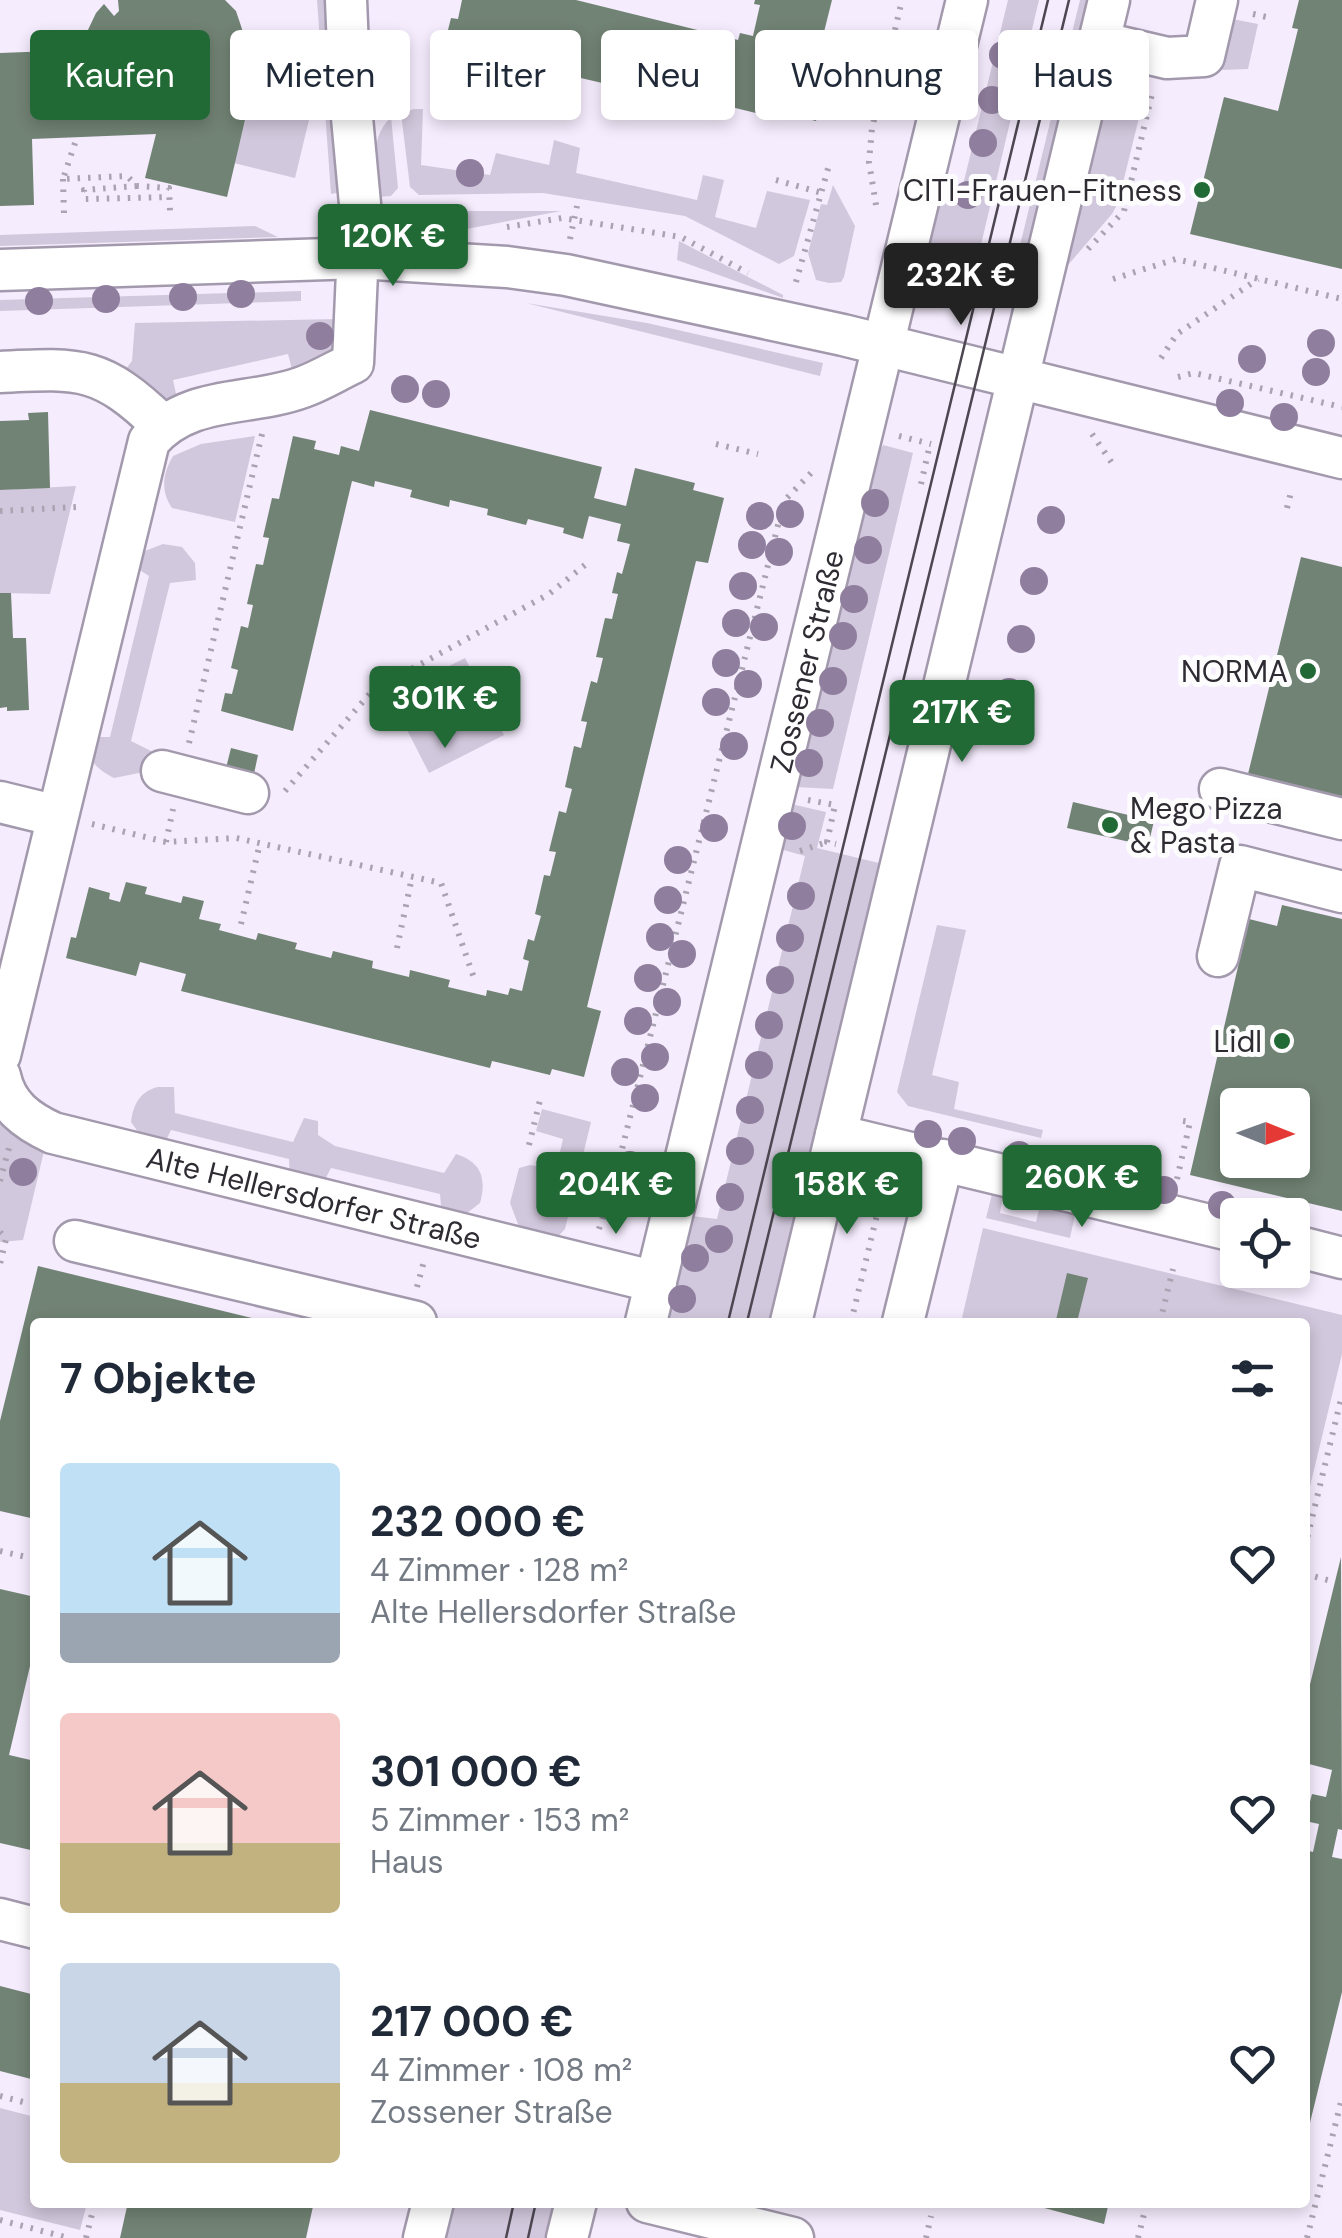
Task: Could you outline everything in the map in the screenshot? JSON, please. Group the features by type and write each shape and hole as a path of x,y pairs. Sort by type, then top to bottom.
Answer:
{"street":[{"path":"0,372 68,369 97,377 126,391 162,425 180,414 301,388 353,363 360,204 346,0"},
{"name":"Zossener Straße","path":"647,1318 967,0"},
{"path":"1102,30 1109,0"},
{"path":"1149,54 1204,56 1217,0"},
{"path":"792,1318 1081,120"},
{"path":"0,270 358,258 566,275 885,346 1342,458"},
{"name":"Alte Hellersdorfer Straße","path":"162,425 148,441 56,816 0,1076 26,1120 53,1133 656,1282"},
{"path":"171,773 255,806"},
{"path":"1220,790 1342,820"},
{"path":"0,802 56,816"},
{"path":"1218,956 1240,866 1342,892"},
{"path":"836,1135 1220,1228"},
{"path":"904,1318 942,1160"},
{"path":"76,1241 399,1318"},
{"path":"1310,1250 1342,1258"},
{"path":"0,1919 30,1927"},
{"path":"424,2238 432,2208"},
{"path":"568,2238 575,2208"},
{"path":"684,2217 793,2238"}],"path":[{"path":"879,218 869,162 872,128 902,0"},
{"path":"1076,262 1124,211 1160,57"},
{"path":"64,214 64,179 75,143"},
{"path":"796,282 830,164"},
{"path":"64,179 127,176 137,186"},
{"path":"776,180 822,193"},
{"path":"169,196 85,199 84,190 170,188 170,211"},
{"path":"570,240 577,206"},
{"path":"1114,279 1176,259 1342,299"},
{"path":"922,271 969,282"},
{"path":"1161,358 1177,334 1259,278"},
{"path":"1194,373 1342,407"},
{"path":"166,842 171,773 263,429"},
{"path":"890,434 931,444 922,484"},
{"path":"716,444 758,454"},
{"path":"592,1267 784,501 822,462"},
{"path":"1287,508 1292,492"},
{"path":"0,511 76,508"},
{"path":"236,838 255,806 373,690 549,594 585,565"},
{"path":"794,796 840,806 828,842 836,844"},
{"path":"56,816 166,842 236,838 441,883 475,980"},
{"path":"241,924 260,843"},
{"path":"397,948 412,877"},
{"path":"530,1145 540,1100"},
{"path":"1177,1179 1190,1122 1178,1120"},
{"path":"0,1232 6,1239 0,1264"},
{"path":"1161,1318 1173,1268"},
{"path":"1310,1526 1342,1395"},
{"path":"0,1551 30,1558"},
{"path":"1310,1575 1334,1582"},
{"path":"0,2096 30,2104"},
{"path":"1307,2238 1342,2098"},
{"path":"86,2238 93,2208"},
{"path":"1138,2238 1145,2208"},
{"path":"926,2238 932,2216"},
{"path":"0,2220 70,2238"}],"shaded area":[{"path":"317,0 328,0 330,30 319,30"},
{"path":"1008,0 1039,0 1032,30 1001,30"},
{"path":"1080,0 1092,0 1085,30 1073,30"},
{"path":"1232,19 1258,24 1248,69 1220,70"},
{"path":"998,41 998,120 1011,120 975,270 924,258 941,185 962,189"},
{"path":"423,109 421,165 490,175 496,153 549,165 554,140 580,148 576,173 697,200 703,175 724,180 715,217 756,228 767,191 810,200 794,256 779,264 685,216 543,193 419,195 410,187 402,120 410,120 410,110"},
{"path":"245,120 309,120 295,178 234,163"},
{"path":"326,120 337,120 342,192 331,194"},
{"path":"391,120 398,188 391,196 379,197 376,145 384,126"},
{"path":"1051,120 1063,120 1024,281 1012,278"},
{"path":"1099,120 1138,120 1118,203 1062,272"},
{"path":"833,185 855,226 844,277 841,282 829,283 816,280 808,253 821,204 827,205"},
{"path":"426,211 561,211 456,231 420,230 420,215"},
{"path":"255,226 278,237 0,246 0,235"},
{"path":"679,241 783,295 783,298 677,260"},
{"path":"301,291 301,301 0,311 0,300"},
{"path":"526,303 647,323 823,363 820,376"},
{"path":"338,319 332,352 294,377 288,354 173,380 178,403 168,405 122,374 132,361 135,323"},
{"path":"255,436 235,522 172,508 164,482 173,456 201,444"},
{"path":"883,445 913,453 833,789 795,787 874,462"},
{"path":"76,486 50,594 0,593 0,490"},
{"path":"163,544 182,547 195,563 196,580 170,583 131,741 155,753 139,773 114,778 93,762 88,737 110,737 149,576 130,564 132,556"},
{"path":"465,658 504,735 429,773 402,720 382,730 374,712 389,705 388,697"},
{"path":"791,804 826,812 817,848 883,864 772,1318 667,1318 692,1216 717,1219 805,856 780,849"},
{"path":"937,925 966,930 932,1075 959,1082 954,1109 1043,1130 1041,1138 908,1106 897,1092"},
{"path":"158,1087 174,1087 175,1113 293,1142 304,1118 318,1121 318,1135 335,1146 444,1173 456,1154 480,1172 480,1203 462,1217 442,1217 440,1194 331,1168 320,1189 290,1181 289,1159 171,1130 161,1151 143,1139 131,1122 138,1100"},
{"path":"542,1109 591,1122 565,1229 553,1242 521,1232 510,1203 519,1168 530,1165 556,1169 563,1139 536,1131"},
{"path":"0,1116 14,1134 44,1151 23,1240 0,1242"},
{"path":"993,1190 1004,1192 1000,1213 1036,1222 1041,1201 1076,1210 1070,1238 986,1218"},
{"path":"983,1228 1342,1315 1342,1354 1310,1486 1310,1318 962,1318"},
{"path":"0,2108 30,2116 30,2208 86,2208 80,2230 0,2210"},
{"path":"450,2208 557,2208 549,2238 442,2238"}],"building":[{"path":"118,0 225,0 236,11 242,30 230,30 230,120 245,120 227,197 145,178 156,134 32,139 34,205 0,206 0,53 30,52 30,120 210,120 210,30 88,30 104,4 114,16 119,11"},
{"path":"462,0 576,0 698,30 601,30 601,83 581,78 581,30 448,30 451,18 458,19"},
{"path":"755,0 832,0 824,30 755,30 755,113 735,108 735,39 740,33 753,36 760,5 754,4"},
{"path":"1299,0 1342,0 1342,269 1190,234 1224,97 1278,111 1298,29 1292,28"},
{"path":"370,410 602,467 594,498 626,506 635,468 695,483 693,490 724,498 708,563 696,561 587,1007 601,1011 584,1077 552,1069 550,1075 492,1061 490,1068 181,991 186,974 140,962 136,976 66,958 71,937 76,938 89,887 110,893 109,899 120,902 126,882 147,887 145,894 181,903 183,896 204,901 199,919 221,924 219,930 256,940 258,933 297,943 295,949 331,958 333,951 373,961 372,968 409,977 410,970 450,980 448,987 486,996 487,990 508,995 510,988 522,991 529,961 523,959 528,939 534,941 541,916 535,914 544,875 550,876 556,852 549,851 559,811 566,813 572,789 565,787 574,746 581,748 587,722 581,721 591,681 597,683 603,658 596,657 605,618 612,619 618,594 612,593 617,572 622,574 630,544 617,541 621,524 589,516 583,539 563,533 564,528 528,519 526,525 487,515 488,509 450,500 449,507 410,497 412,490 375,481 374,487 352,481 293,731 221,711 225,693 232,694 238,670 231,668 241,626 248,628 253,605 247,604 256,564 263,565 269,538 263,537 272,498 279,499 293,436 316,441 314,449 339,455 341,446 359,451"},
{"path":"48,412 50,488 0,490 0,421 29,420 28,413"},
{"name":"NORMA","path":"1301,557 1342,567 1342,798 1248,774"},
{"path":"0,593 11,593 13,638 26,638 29,710 0,708"},
{"path":"231,748 258,755 252,783 224,776"},
{"name":"Mego Pizza & Pasta","path":"1073,802 1154,821 1148,846 1067,828"},
{"name":"Lidl","path":"1282,905 1342,919 1342,1211 1310,1203 1310,1198 1287,1198 1190,1175 1249,919 1277,926"},
{"path":"38,1266 252,1318 30,1318 30,1518 0,1511 0,1421"},
{"path":"1067,1273 1088,1278 1078,1318 1056,1318"},
{"path":"1341,1557 1342,1830 1338,1829 1332,1857 1342,1859 1342,1992 1310,2123 1310,1851 1313,1852 1319,1824 1310,1822 1310,1802 1312,1794 1326,1797 1332,1770 1310,1764 1310,1684"},
{"path":"0,1589 30,1596 30,1666 9,1755 30,1760 30,1850 0,1843"},
{"path":"0,1986 30,1994 30,2079 0,2071"},
{"path":"127,2208 313,2208 306,2238 120,2238"},
{"path":"1044,2208 1108,2208 1104,2224"}],"tram line":[{"path":"729,1318 1048,0"},
{"path":"748,1318 1069,0"},
{"path":"506,2238 513,2208"},
{"path":"528,2238 535,2208"}],"place":[{"name":"CITI-Frauen-Fitness","path":"1202,190"},
{"name":"NORMA","path":"1308,671"},
{"name":"Mego Pizza & Pasta","path":"1110,825"},
{"name":"Lidl","path":"1282,1041"}]}
